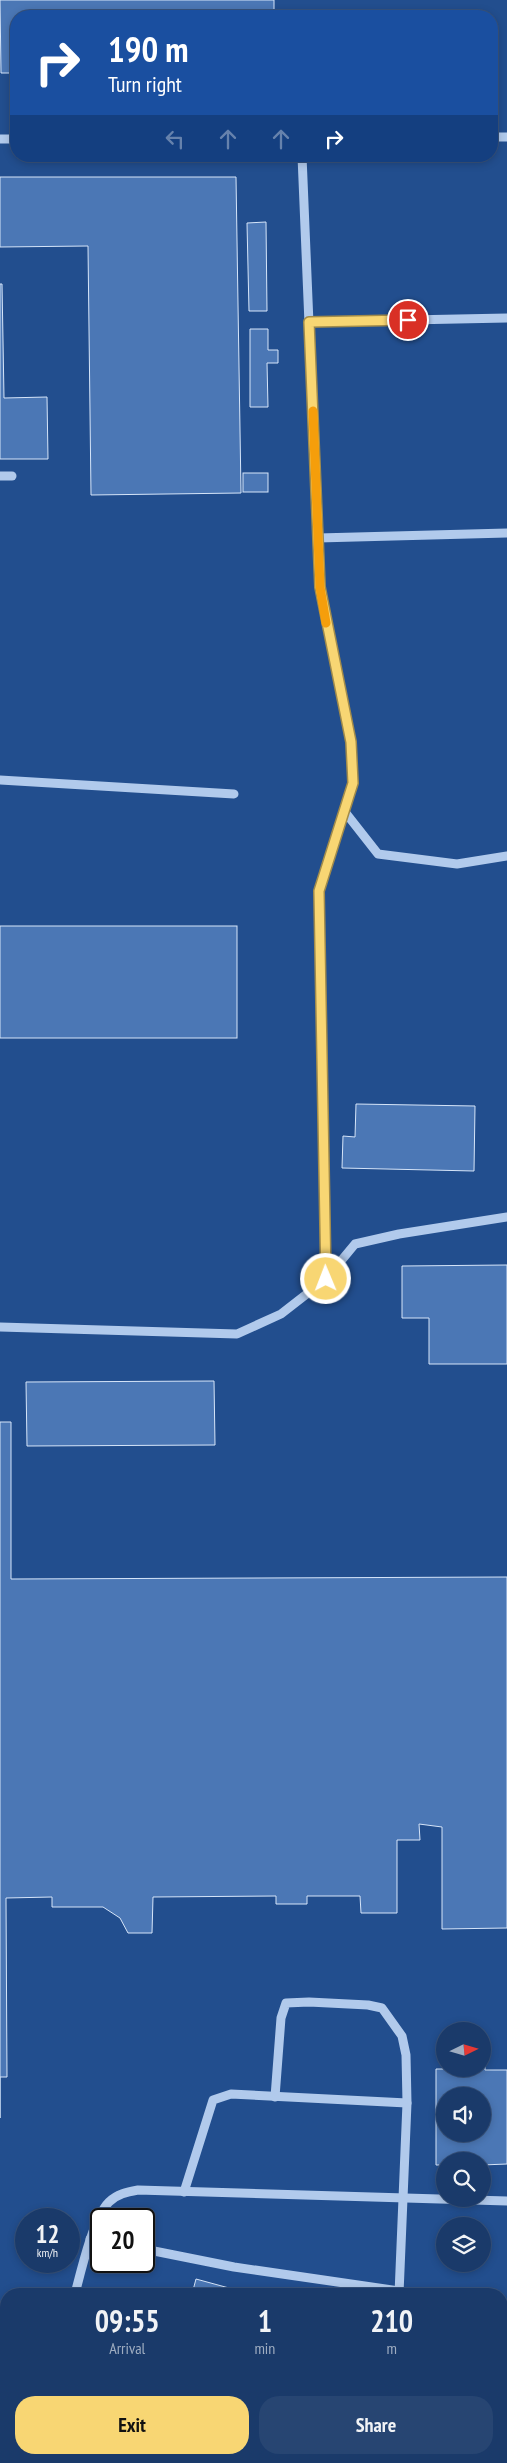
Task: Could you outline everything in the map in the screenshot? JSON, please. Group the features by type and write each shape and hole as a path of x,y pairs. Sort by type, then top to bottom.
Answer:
{"street":[{"path":"302,162 320,587 351,742 353,783 319,891 326,1279"},
{"path":"309,322 507,318"},
{"path":"0,476 12,476"},
{"path":"318,538 507,533"},
{"path":"0,780 234,794"},
{"path":"345,812 378,854 457,864 507,856"},
{"path":"0,1327 237,1334 281,1314 326,1279 355,1244 399,1234 507,1217"},
{"path":"275,2097 281,2018 286,2003 368,2005 382,2008 395,2024 402,2036 406,2055 407,2103 399,2288"},
{"path":"184,2192 213,2100 230,2094 407,2103"},
{"path":"105,2208 108,2202 121,2194 138,2190 507,2201"},
{"path":"77,2288 90,2239"},
{"path":"155,2251 234,2267 373,2288"}],"building":[{"path":"0,0 274,0 274,10 10,10 10,73 1,73"},
{"path":"0,177 236,177 241,493 91,495 88,246 0,247"},
{"path":"266,222 267,311 249,311 247,223"},
{"path":"0,284 2,284 4,398 47,397 48,459 0,459"},
{"path":"250,329 268,329 268,350 278,350 278,363 267,363 268,407 250,407"},
{"path":"243,473 268,473 268,492 243,492"},
{"path":"0,926 237,926 237,1038 0,1038"},
{"path":"356,1104 475,1106 474,1171 342,1168 343,1136 355,1137"},
{"path":"507,1265 507,1364 429,1364 429,1318 402,1318 402,1266"},
{"path":"214,1381 215,1445 27,1446 26,1382"},
{"path":"0,1422 11,1422 11,1579 507,1577 507,1928 442,1929 442,1827 419,1824 420,1840 397,1840 397,1913 361,1913 360,1896 307,1896 307,1904 276,1904 276,1896 153,1897 152,1933 128,1933 120,1918 103,1907 52,1907 52,1897 6,1898 7,2077 0,2077"},
{"path":"491,2070 507,2070 507,2164 491,2165 491,2152 436,2152 436,2142 491,2142 491,2087 436,2087 436,2078 491,2078"},
{"path":"196,2279 229,2288 194,2288"}],"slow traffic":[{"path":"313,411 320,587 326,623"}],"route":[{"path":"326,1279 319,891 353,783 351,742 320,587 309,322 408,320"}]}
